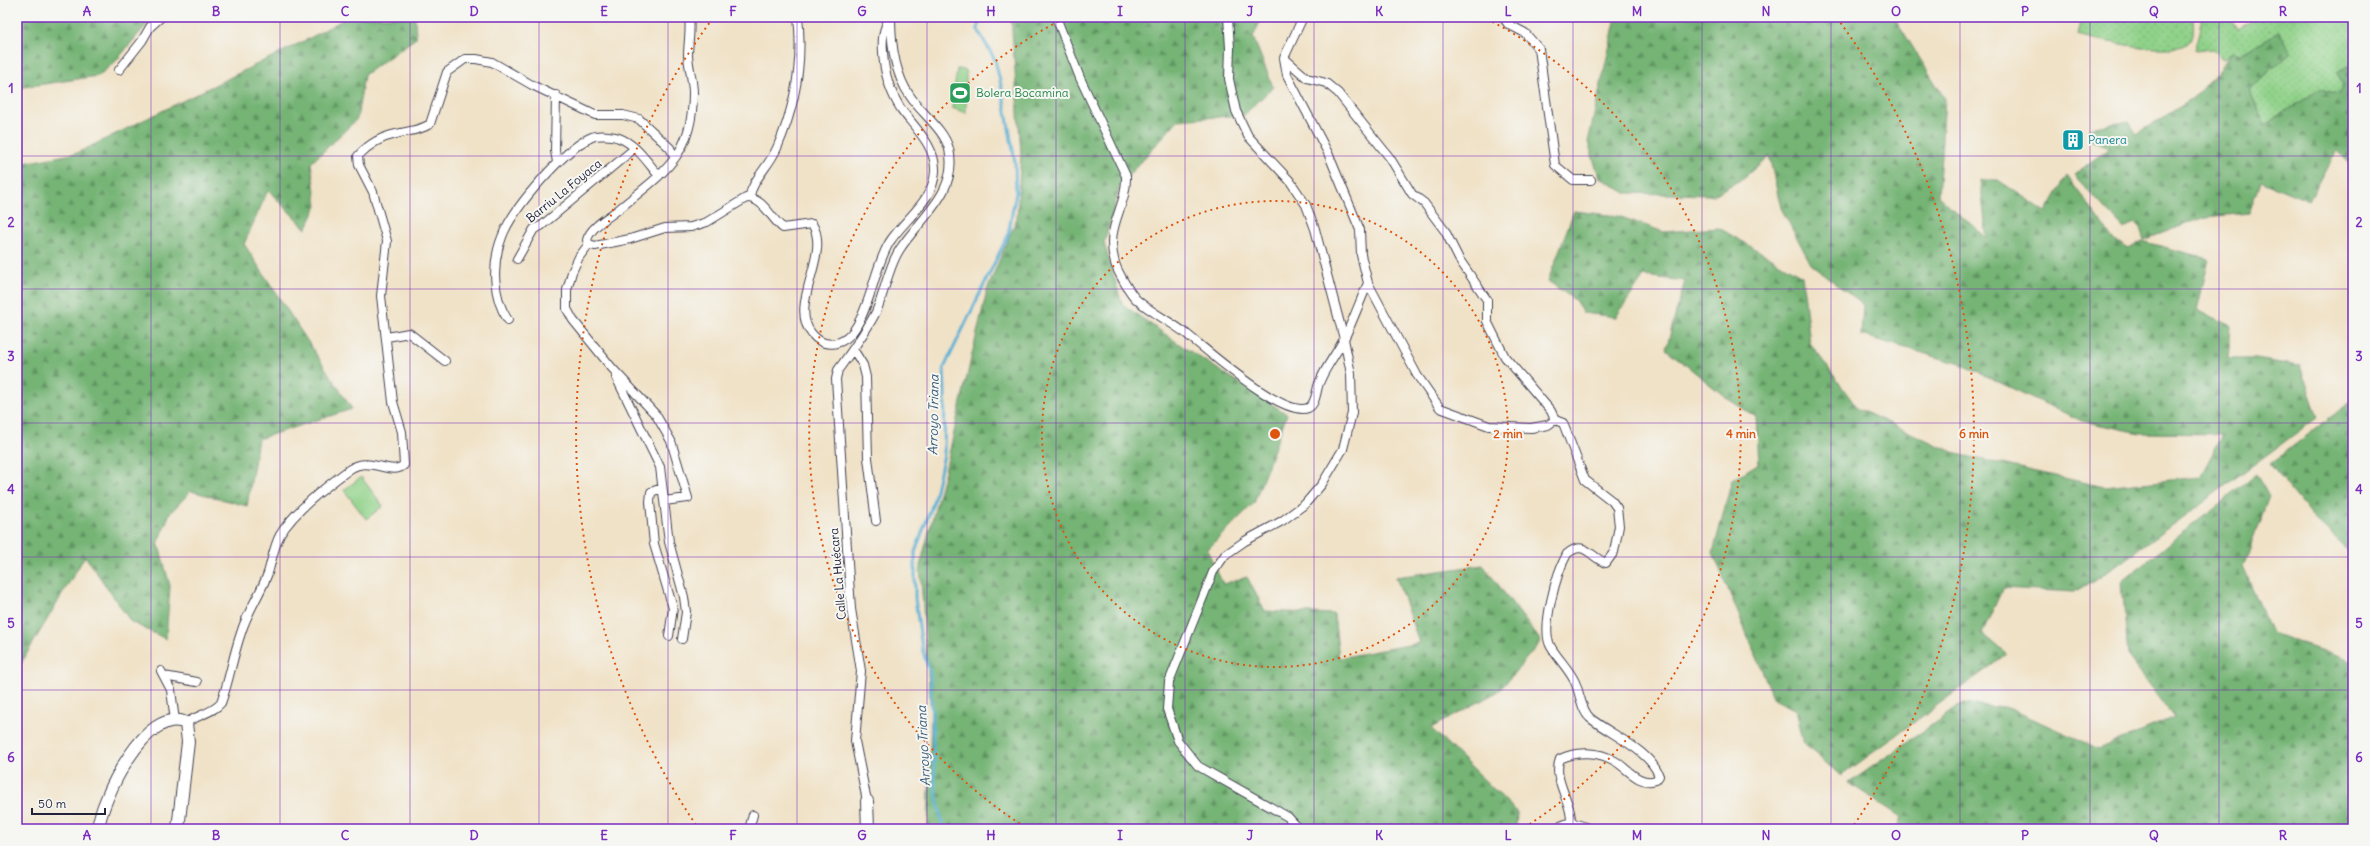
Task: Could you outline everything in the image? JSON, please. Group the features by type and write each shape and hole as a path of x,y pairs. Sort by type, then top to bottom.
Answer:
{"street":[{"path":"119,70 142,41 150,27 161,17"},
{"path":"589,244 587,240 588,235 671,166 686,143 692,119 693,90 688,57 689,17"},
{"path":"589,244 595,246 630,239 665,228 691,227 707,222 749,198 754,180 777,149 794,96 801,41 798,17"},
{"path":"749,198 760,202 775,222 783,228 812,224 817,231 818,244 805,305 806,321 811,333 818,340 832,344 845,340 860,321 883,255 890,242 930,192 934,183 934,157 894,97 883,64 884,27 890,17"},
{"name":"Calle La Ḥuécara","path":"867,800 855,741 861,671 851,609 836,390 838,370 876,312 899,250 939,202 948,180 949,149 945,139 909,95 897,68 891,39 890,17"},
{"path":"1056,17 1080,78 1126,176 1126,190 1117,213 1111,246 1115,265 1135,299 1185,332 1226,368 1260,391 1290,405 1301,408 1309,407 1314,403 1319,381 1344,339 1368,283"},
{"path":"1228,17 1230,48 1229,79 1236,111 1248,136 1290,181 1306,205 1344,339 1351,374 1352,413 1343,449 1322,484 1305,504 1282,521 1245,541 1225,555 1213,572 1169,682 1167,709 1178,741 1198,766 1288,817 1299,829"},
{"path":"1303,17 1284,58 1287,75 1328,153 1360,230 1361,255 1368,283 1417,375 1440,408 1489,426 1530,428 1548,425 1555,420"},
{"path":"1503,17 1508,24 1525,33 1539,49 1555,165 1573,180 1591,180"},
{"path":"1284,58 1307,78 1326,83 1338,93 1390,158 1412,194 1424,203 1433,214 1445,231 1459,259 1487,300 1487,321 1505,357 1551,412 1555,420 1563,423 1584,480 1612,501 1617,508 1619,522 1614,552 1606,563 1579,547 1573,548 1567,554 1549,609 1546,624 1547,638 1550,647 1574,680 1589,717 1643,753 1659,776 1656,780 1647,781 1630,774 1616,761 1588,753 1570,755 1560,759 1558,765 1559,773 1570,813 1570,827"},
{"path":"98,829 106,796 124,763 156,726 181,722 216,709 221,703 241,632 268,573 280,535 293,518 313,497 351,468 362,464 371,463 394,470 400,469 404,465 402,432 393,402 387,337 381,296 387,241 373,192 359,165 358,156 378,140 394,134 422,129 430,124 447,72 455,64 465,59 476,59 492,62 532,86 556,95 595,115 623,115 639,119 670,148 675,158"},
{"path":"556,95 555,151 557,162"},
{"name":"Barriu La Foyaca","path":"508,320 496,285 495,268 502,236 508,224 557,162 574,146 594,136 619,138 635,148 659,176"},
{"name":"Barriu La Foyaca","path":"517,259 534,229 541,226 635,148"},
{"path":"589,244 579,257 572,272 567,290 566,309 573,320 612,368 656,415 671,441 688,498 664,501"},
{"path":"387,337 408,332 426,344 445,361"},
{"path":"853,349 863,365 866,377 868,458 876,522"},
{"path":"612,368 660,467 669,542 684,597 686,612 682,639"},
{"path":"662,488 651,492 650,502 654,544 673,608 669,636"},
{"path":"178,829 188,742 171,690 162,674 197,682"},
{"path":"867,800 868,829"},
{"path":"749,829 753,815"},
{"path":"1558,829 1570,827 1585,829"}],"green space":[{"path":"17,17 153,17 115,62 98,76 17,88"},
{"path":"348,17 415,17 416,38 364,75 357,119 311,163 317,206 306,229 268,190 244,244 352,409 258,439 247,506 191,491 170,513 158,542 170,586 166,639 131,622 85,556 17,670 17,157 19,164 77,153 308,39"},
{"path":"1011,17 1262,17 1253,37 1273,87 1244,115 1178,120 1120,185 1104,243 1122,304 1182,346 1287,414 1254,503 1207,550 1223,584 1247,577 1265,611 1334,614 1339,658 1419,643 1396,577 1483,565 1541,641 1499,691 1431,728 1517,812 1516,829 928,829 931,714 920,566 945,471 987,290 1017,218 1021,153"},
{"path":"1616,17 1894,17 1945,99 1938,196 1987,238 1980,180 1998,180 2046,212 2067,176 2114,240 2129,249 2142,241 2209,259 2197,310 2231,326 2228,359 2256,359 2300,366 2318,417 2115,567 2074,592 2003,588 1982,633 2007,654 1841,776 1804,744 1796,710 1774,699 1713,553 1732,480 1759,463 1756,417 1728,399 1666,349 1685,281 1644,276 1616,317 1583,313 1575,300 1548,281 1574,211 1618,216 1664,232 1719,228 1802,276 1810,343 1858,409 1957,454 2104,487 2200,477 2223,434 2140,433 2082,421 1960,364 1861,335 1863,305 1811,264 1781,208 1769,156 1742,179 1713,195 1626,193 1599,177 1588,142"},
{"path":"2081,17 2193,17 2192,39 2183,46 2170,48 2154,48 2118,44 2077,35"},
{"path":"2201,17 2231,17 2238,29 2250,22 2248,17 2353,17 2353,62 2337,73 2343,85 2340,94 2319,90 2264,125 2249,90 2291,52 2279,32 2240,54 2233,52 2224,59 2212,49 2195,51 2201,28"},
{"path":"2279,32 2291,52 2249,90 2264,125 2319,90 2340,94 2343,85 2337,73 2352,65 2353,62 2353,162 2348,162 2337,150 2309,201 2261,181 2249,213 2205,217 2144,240 2140,228 2134,222 2124,229 2074,175 2109,148 2090,140 2089,128 2129,121 2136,134 2194,98 2233,52 2240,54"},
{"name":"Bolera Bocamina","path":"957,69 966,70 966,113 952,108"},
{"path":"2353,400 2353,554 2311,515 2270,464"},
{"path":"2257,474 2269,496 2243,567 2272,633 2353,662 2353,829 1897,829 1901,817 1849,783 1963,703 2011,709 2099,749 2174,717 2128,656 2122,581"},
{"path":"361,477 383,506 366,519 344,490"}],"waterway":[{"name":"Arroyo Triana","path":"943,829 935,787 930,674 922,648 915,598 915,552 933,503 944,455 944,368 1008,235 1016,193 1015,162 1002,89 995,60 978,30 979,17"}],"place":[{"name":"Bolera Bocamina","path":"960,93"},
{"name":"Panera","path":"2073,140"}]}
